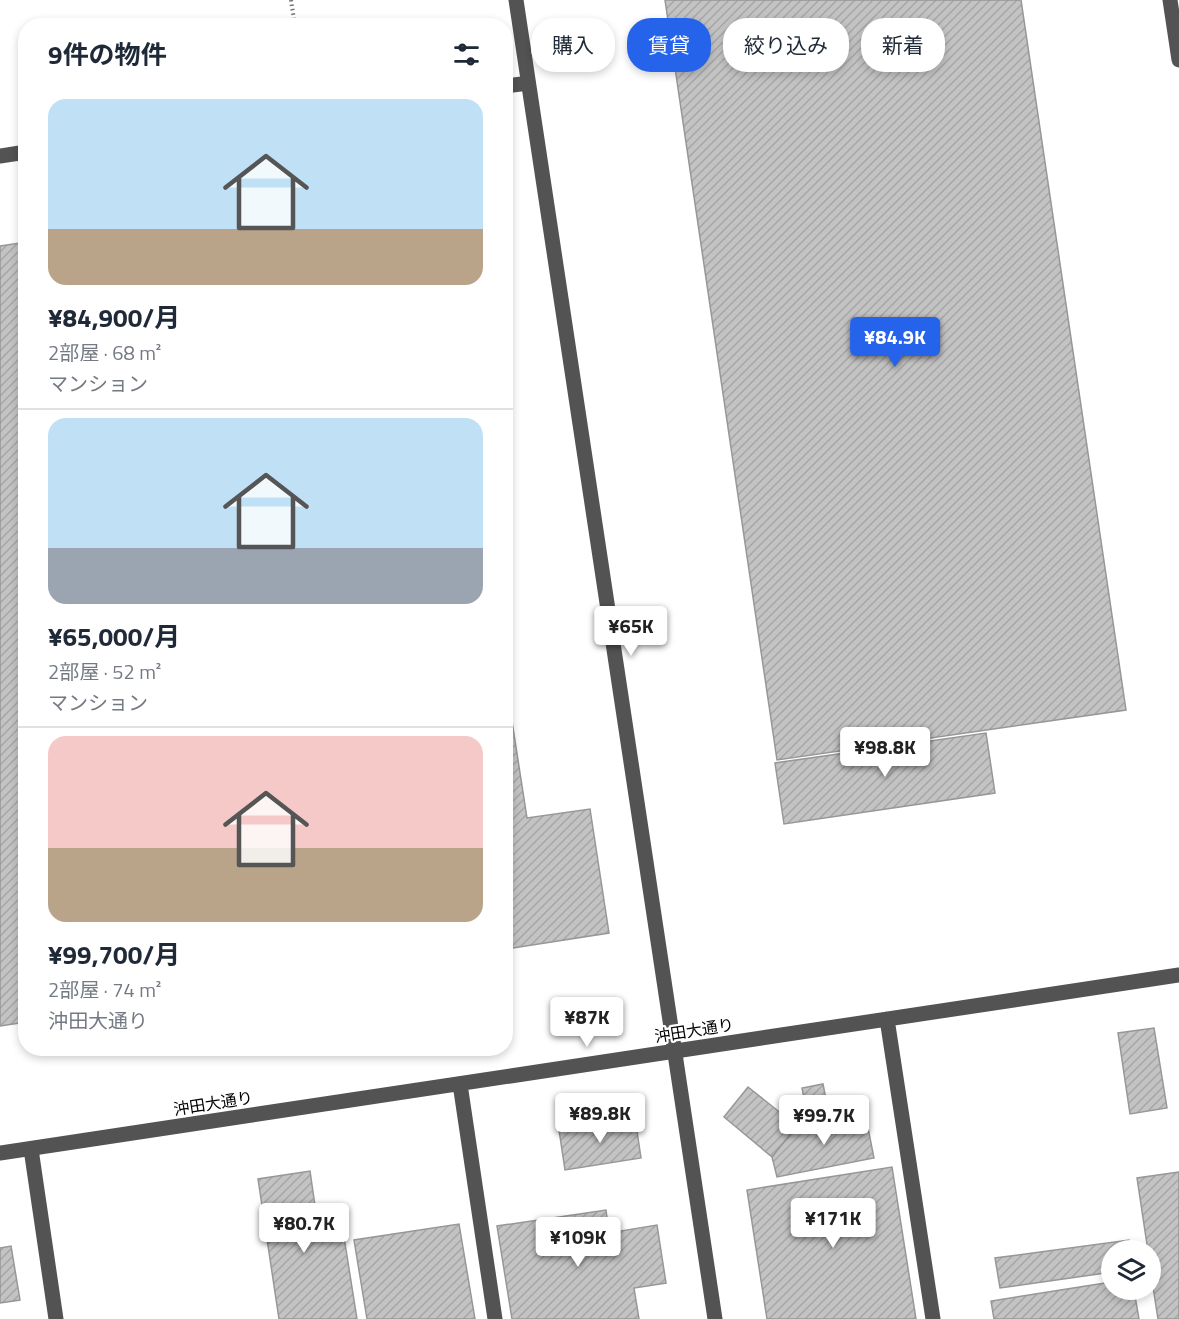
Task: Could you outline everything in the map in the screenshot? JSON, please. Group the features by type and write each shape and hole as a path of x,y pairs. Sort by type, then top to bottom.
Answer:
{"street":[{"path":"516,0 715,1319"},
{"path":"1170,0 1179,60"},
{"path":"513,85 528,83"},
{"path":"0,156 18,153"},
{"name":"沖田大通り","path":"0,1153 1179,975"},
{"path":"887,1019 933,1319"},
{"path":"460,1084 495,1319"},
{"path":"31,1149 56,1319"}],"path":[{"path":"291,0 294,18"}],"building":[{"path":"665,0 1021,0 1126,710 777,760 676,72 711,72 711,18 668,18"},
{"path":"18,243 18,1023 0,1026 0,246"},
{"path":"513,728 527,818 590,809 609,933 513,948"},
{"path":"986,733 995,793 784,824 775,763"},
{"path":"1154,1028 1167,1108 1130,1114 1118,1033"},
{"path":"823,1084 830,1120 809,1124 802,1088"},
{"path":"748,1087 797,1126 772,1157 724,1117"},
{"path":"865,1113 874,1158 777,1177 772,1157 797,1126"},
{"path":"635,1118 641,1158 565,1170 559,1130"},
{"path":"892,1167 916,1319 767,1319 747,1190"},
{"path":"310,1171 320,1240 344,1237 357,1319 279,1319 258,1179"},
{"path":"1179,1172 1179,1319 1158,1319 1155,1300 1161,1300 1161,1240 1146,1240 1137,1178"},
{"path":"606,1210 609,1233 657,1225 666,1283 634,1288 639,1319 512,1319 497,1226"},
{"path":"459,1224 475,1319 367,1319 354,1240"},
{"path":"1101,1244 1101,1274 1000,1288 995,1258"},
{"path":"11,1246 20,1300 0,1303 0,1248"},
{"path":"1101,1284 1101,1300 1136,1300 1139,1319 994,1319 991,1301"}]}
